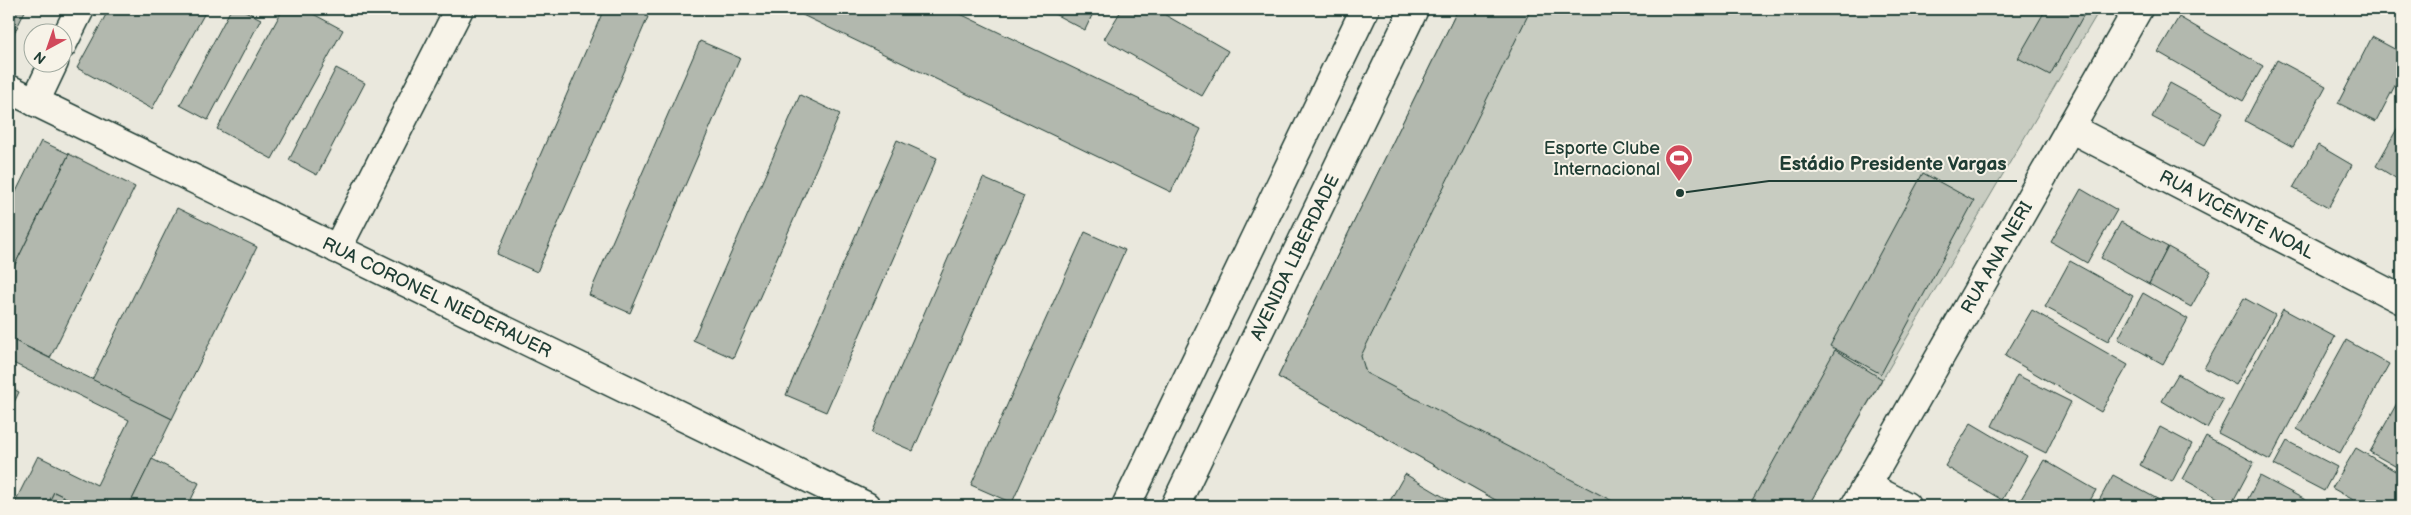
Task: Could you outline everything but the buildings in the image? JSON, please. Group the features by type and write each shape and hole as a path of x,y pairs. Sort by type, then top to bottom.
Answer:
{"street":[{"path":"72,25 80,9"},
{"path":"337,249 459,9"},
{"path":"1126,506 1365,9"},
{"name":"AVENIDA LIBERDADE","path":"1174,506 1414,9"},
{"name":"RUA ANA NERI","path":"1861,496 2138,9"},
{"path":"35,102 49,72"},
{"name":"RUA CORONEL NIEDERAUER","path":"9,89 866,506"},
{"name":"RUA VICENTE NOAL","path":"2070,128 2402,300"},
{"path":"1861,496 1906,506"}],"shaded area":[{"name":"Esporte Clube Internacional","path":"1458,9 2100,9 1808,506 1506,506 1278,377"}],"place":[{"name":"Esporte Clube Internacional","path":"1679,182"},
{"name":"Estádio Presidente Vargas","path":"1680,193"}]}
